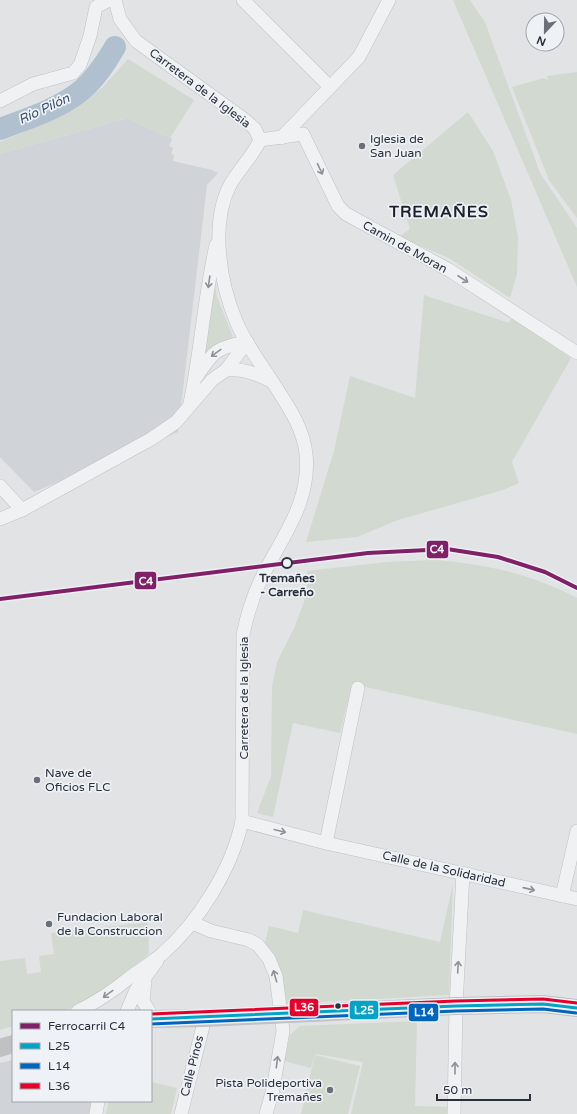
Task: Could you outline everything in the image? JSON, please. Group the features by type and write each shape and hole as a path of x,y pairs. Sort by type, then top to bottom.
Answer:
{"street":[{"path":"0,101 33,84 73,73 80,65 90,36 96,7 109,0"},
{"name":"Carretera de la Iglesia","path":"80,1010 97,1002 162,954 193,923 223,874 238,841 242,821 244,634 249,608 262,577 297,514 303,494 306,472 306,453 297,425 287,402 271,381 236,322 229,302 221,269 219,230 222,208 230,186 260,140 255,129 246,120 136,41 120,19 115,0"},
{"path":"243,0 330,87"},
{"path":"280,138 359,58 389,0"},
{"name":"Camin de Moran","path":"260,140 303,134 338,206 346,214 449,270 577,353"},
{"path":"189,407 195,379 211,268 219,230"},
{"path":"195,379 214,352 230,345 247,342"},
{"path":"0,519 22,510 151,439 176,422 212,380 226,370 247,342"},
{"path":"226,370 240,369 254,372 271,381"},
{"path":"0,486 22,510"},
{"path":"326,843 358,688"},
{"name":"Calle de la Solidaridad","path":"242,821 326,843 577,899"},
{"path":"562,896 577,831"},
{"path":"456,1114 456,1006 463,873"},
{"path":"193,923 211,931 249,940 258,945 269,959 276,976 282,1031 273,1089 266,1114"},
{"name":"Carretera de la Iglesia","path":"127,1010 136,990 146,979 162,954"},
{"name":"Carretera de la Iglesia","path":"119,1010 131,987 147,965"},
{"name":"Carretera de la Iglesia","path":"146,979 142,1001 148,1010"},
{"path":"152,1016 204,1018 456,1006 543,1004 577,1008"},
{"name":"Calle Pinos","path":"181,1114 204,1018"},
{"path":"273,1089 278,1114"},
{"path":"96,1114 98,1102"}],"shaded area":[{"path":"453,0 470,0 485,22 540,173 577,228 577,287"},
{"path":"128,59 194,100 170,138 127,118 0,154 0,142 62,116 103,87"},
{"path":"577,72 577,218 549,180 512,87 544,78 548,80 547,76"},
{"path":"468,112 493,151 511,200 518,237 517,274 510,298 449,258 399,237 410,229 393,175"},
{"path":"127,118 172,139 169,146 173,148 171,154 174,155 173,161 212,170 218,173 207,185 178,432 34,492 0,457 0,154"},
{"path":"214,278 217,297 233,337 214,345 205,354"},
{"path":"424,295 509,323 512,318 571,358 512,462 519,483 503,490 398,520 357,537 306,542 334,451 350,376 415,398"},
{"path":"434,560 490,567 525,576 543,582 577,598 577,734 352,684 340,733 293,723 273,817 257,813 271,776 272,687 277,662 295,626 307,594 307,571 387,562"},
{"path":"453,884 449,995 287,1004 280,971 265,943 269,926 298,933 303,910 440,942"},
{"path":"148,922 149,953 107,988 83,1003 63,1010 12,1010 12,1026 0,1030 0,961 25,958 27,974 41,972 39,956 54,954 51,933"},
{"path":"417,1021 415,1106 455,1107 454,1114 351,1114 363,1062 315,1054 311,1068 284,1061 290,1035 300,1026"},
{"name":"Pista Polideportiva Tremañes","path":"315,1055 360,1066 348,1114 301,1114"},
{"path":"12,1060 12,1102 92,1102 89,1114 0,1114 0,1063"},
{"path":"152,1082 177,1088 171,1114 106,1114 109,1102 152,1102"}],"waterway":[{"name":"Río Pilón","path":"0,129 51,109 78,93 94,78 115,47"}],"rail line":[{"name":"C4","path":"0,599 368,553 447,549 498,557 545,572 577,588"}],"transit line":[{"name":"L36","path":"152,1014 456,1001 543,999 577,1003"},
{"name":"L25","path":"152,1019 456,1006 543,1004 577,1008"},
{"name":"L14","path":"152,1024 456,1011 543,1009 576,1013"}],"place":[{"name":"Iglesia de San Juan","path":"362,146"},
{"name":"Tremañes - Carreño","path":"287,563"},
{"name":"Nave de Oficios FLC","path":"37,780"},
{"name":"Fundacion Laboral de la Construccion","path":"49,924"},
{"name":"Pista Polideportiva Tremañes","path":"330,1090"}],"district":[{"name":"TREMAÑES","path":"439,212"}]}
